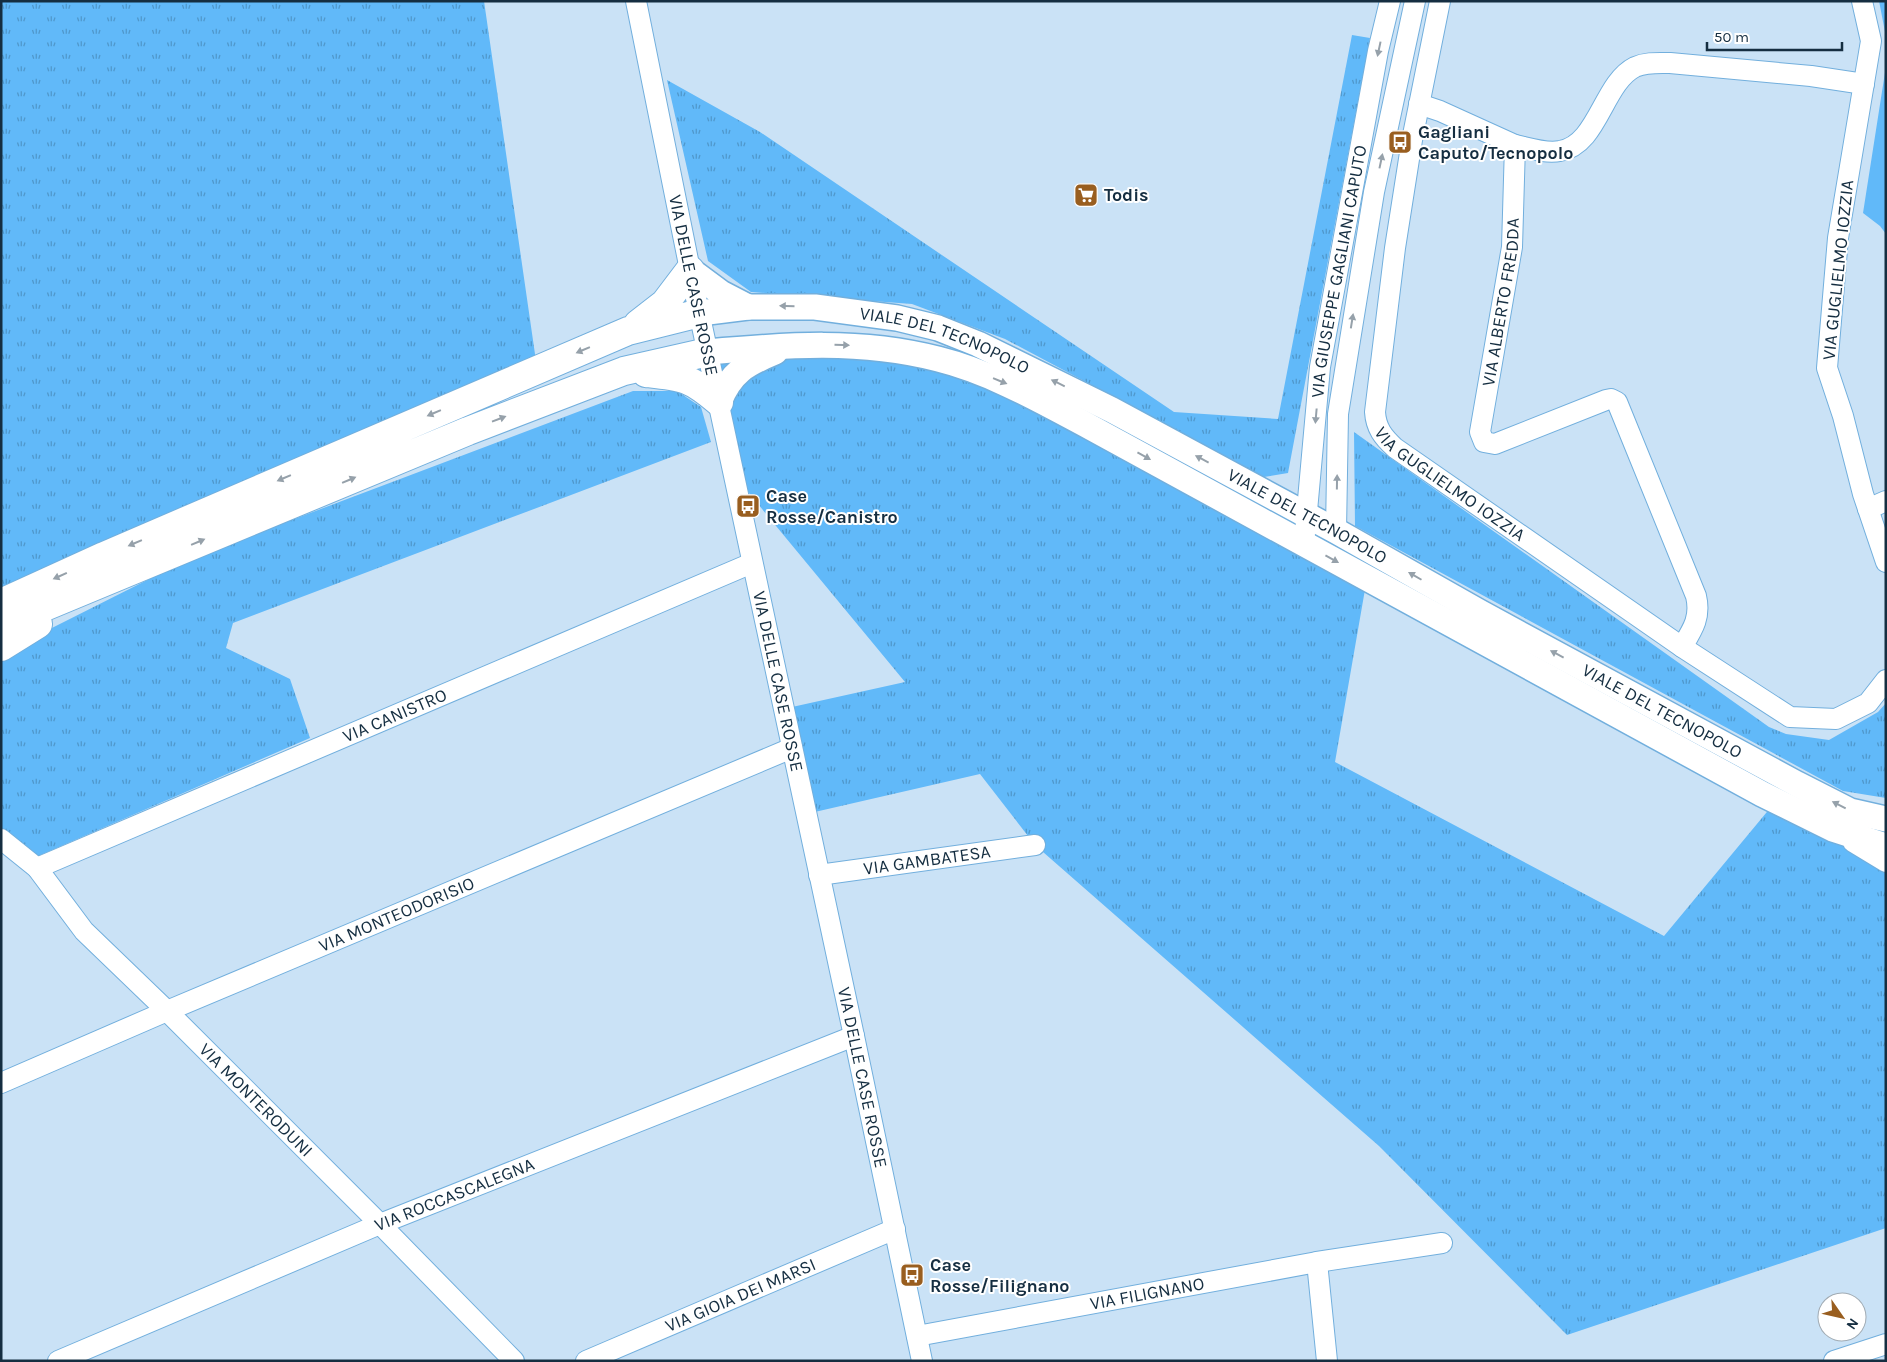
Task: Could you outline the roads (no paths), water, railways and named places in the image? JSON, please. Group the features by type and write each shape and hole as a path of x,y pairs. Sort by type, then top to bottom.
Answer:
{"highway":[{"path":"628,331 665,303 690,270"},
{"path":"1,603 114,552 628,331 700,313"},
{"path":"1,625 468,431 624,371 708,352"},
{"path":"624,371 679,377 701,387 719,402"},
{"path":"1,647 59,611 137,568"}],"main road":[{"path":"690,270 721,293 748,307"},
{"name":"VIALE DEL TECNOPOLO","path":"700,313 748,307 824,308 897,318 938,328 978,344 1112,410 1797,784 1850,811 1886,819"},
{"path":"719,402 724,388 741,369 752,361 794,344"},
{"name":"VIALE DEL TECNOPOLO","path":"708,352 794,344 856,346 905,352 940,359 1004,382 1090,427 1762,794 1832,829 1886,846"}],"street":[{"name":"VIA DELLE CASE ROSSE","path":"636,1 690,270 922,1361"},
{"name":"VIA GIUSEPPE GAGLIANI CAPUTO","path":"1304,544 1320,368 1378,51 1390,1"},
{"name":"VIA GIUSEPPE GAGLIANI CAPUTO","path":"1336,531 1338,414 1374,192 1415,1"},
{"name":"VIA GUGLIELMO IOZZIA","path":"1440,1 1419,104 1395,248 1375,412 1378,428 1394,448 1682,647 1790,717 1836,719 1868,703 1886,680"},
{"name":"VIA GUGLIELMO IOZZIA","path":"1862,1 1871,41 1838,238 1827,368 1877,505 1886,562"},
{"path":"1419,104 1515,145 1553,152 1571,148 1586,135 1621,79 1634,68 1650,63 1670,63 1811,76 1864,84"},
{"name":"VIA ALBERTO FREDDA","path":"1515,145 1512,247 1480,432 1481,437 1484,442 1495,444 1606,400 1611,399 1617,402 1696,596 1698,604 1695,626 1682,647"},
{"name":"VIA CANISTRO","path":"37,868 752,563"},
{"name":"VIA MONTEODORISIO","path":"1,1083 167,1011 792,748"},
{"path":"1832,829 1886,862"},
{"name":"VIA MONTERODUNI","path":"1,839 37,868 84,931 167,1011 514,1361"},
{"name":"VIA GAMBATESA","path":"819,875 1035,845"},
{"name":"VIA ROCCASCALEGNA","path":"58,1361 380,1224 854,1036"},
{"name":"VIA GIOIA DEI MARSI","path":"586,1361 894,1229"},
{"name":"VIA FILIGNANO","path":"917,1336 1317,1262 1442,1243"},
{"path":"1317,1262 1327,1361"},
{"path":"1834,1361 1886,1344"}],"place":[{"name":"Gagliani Caputo/Tecnopolo","path":"1400,142"},
{"name":"Todis","path":"1086,195"},
{"name":"Case Rosse/Canistro","path":"748,506"},
{"name":"Case Rosse/Filignano","path":"912,1275"}]}
